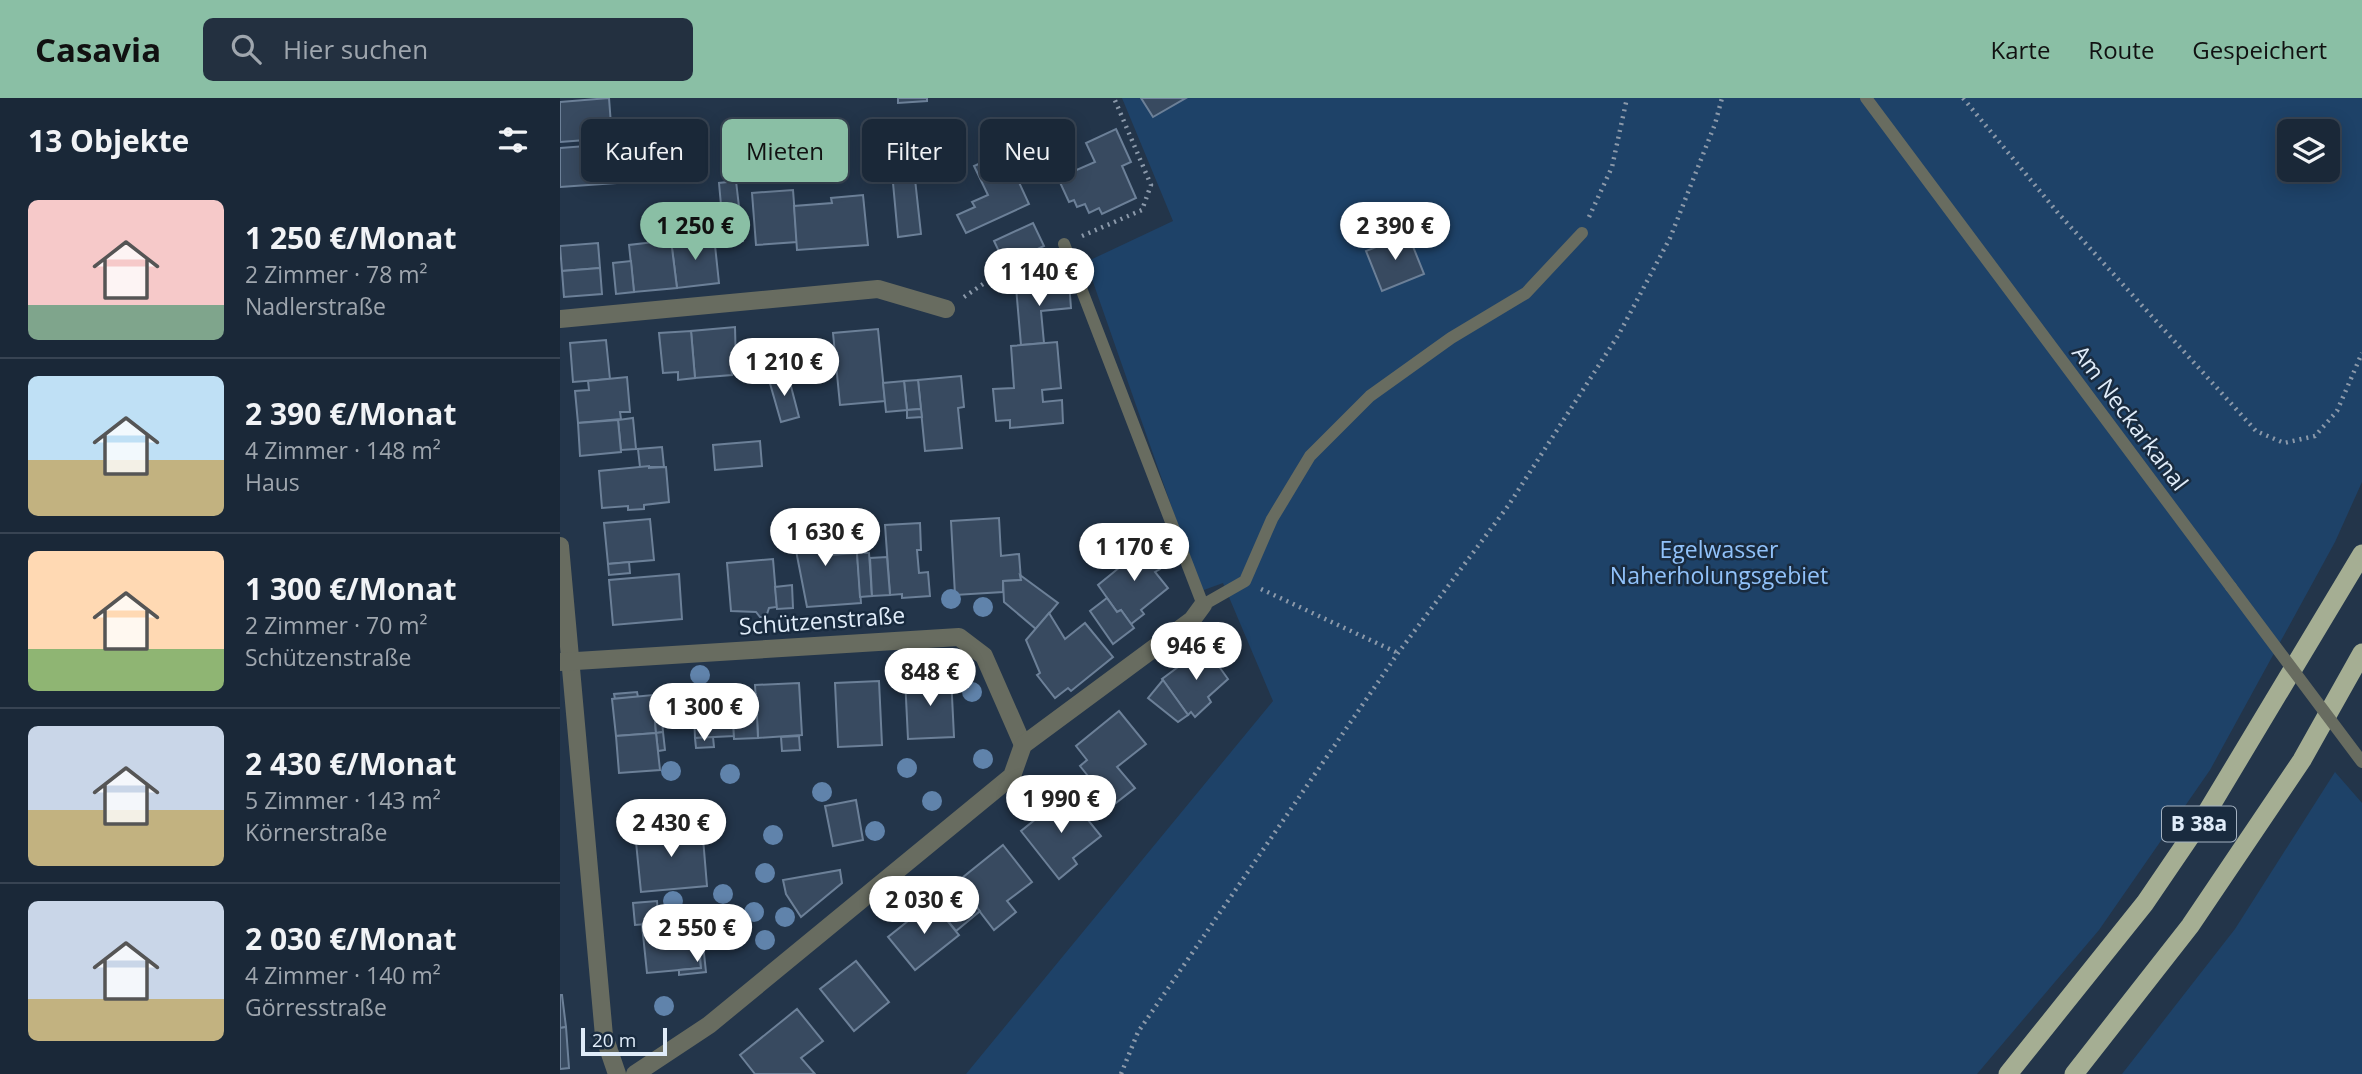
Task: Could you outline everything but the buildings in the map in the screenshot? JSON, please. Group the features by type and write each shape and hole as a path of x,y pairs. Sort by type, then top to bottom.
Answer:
{"highway":[{"name":"B 38a","path":"2008,1074 2145,903 2192,835 2362,554"},
{"name":"B 38a","path":"2074,1074 2190,926 2302,760 2362,653"}],"street":[{"path":"560,319 878,289 946,309"},
{"path":"560,546 566,661 604,1036 617,1074"},
{"path":"635,1074 709,1025 1013,776 1023,746 1192,621 1203,605"},
{"name":"Schützenstraße","path":"566,661 959,637 984,656 1023,746"}],"lane":[{"name":"Am Neckarkanal","path":"1866,98 2362,762"},
{"path":"1064,244 1203,605 1245,581 1272,519 1310,456 1370,396 1451,338 1526,293 1582,233"}],"path":[{"path":"946,309 989,280 1142,210 1151,186 1114,98"},
{"path":"1582,233 1612,167 1627,98"},
{"path":"1121,1074 1138,1032 1398,653 1508,506 1619,334 1670,238 1715,124 1722,98"},
{"path":"1963,98 2058,213 2256,431 2284,443 2315,436 2337,411 2362,353"},
{"path":"1245,581 1398,653"}],"green space":[{"name":"Egelwasser Naherholungsgebiet","path":"1122,98 2362,98 2362,482 2335,542 2210,770 2099,930 1977,1074 966,1074 1273,701 1223,583 1201,591 1086,262 1173,221"},
{"path":"2335,772 2362,803 2362,1074 2122,1074 2235,929"}]}
